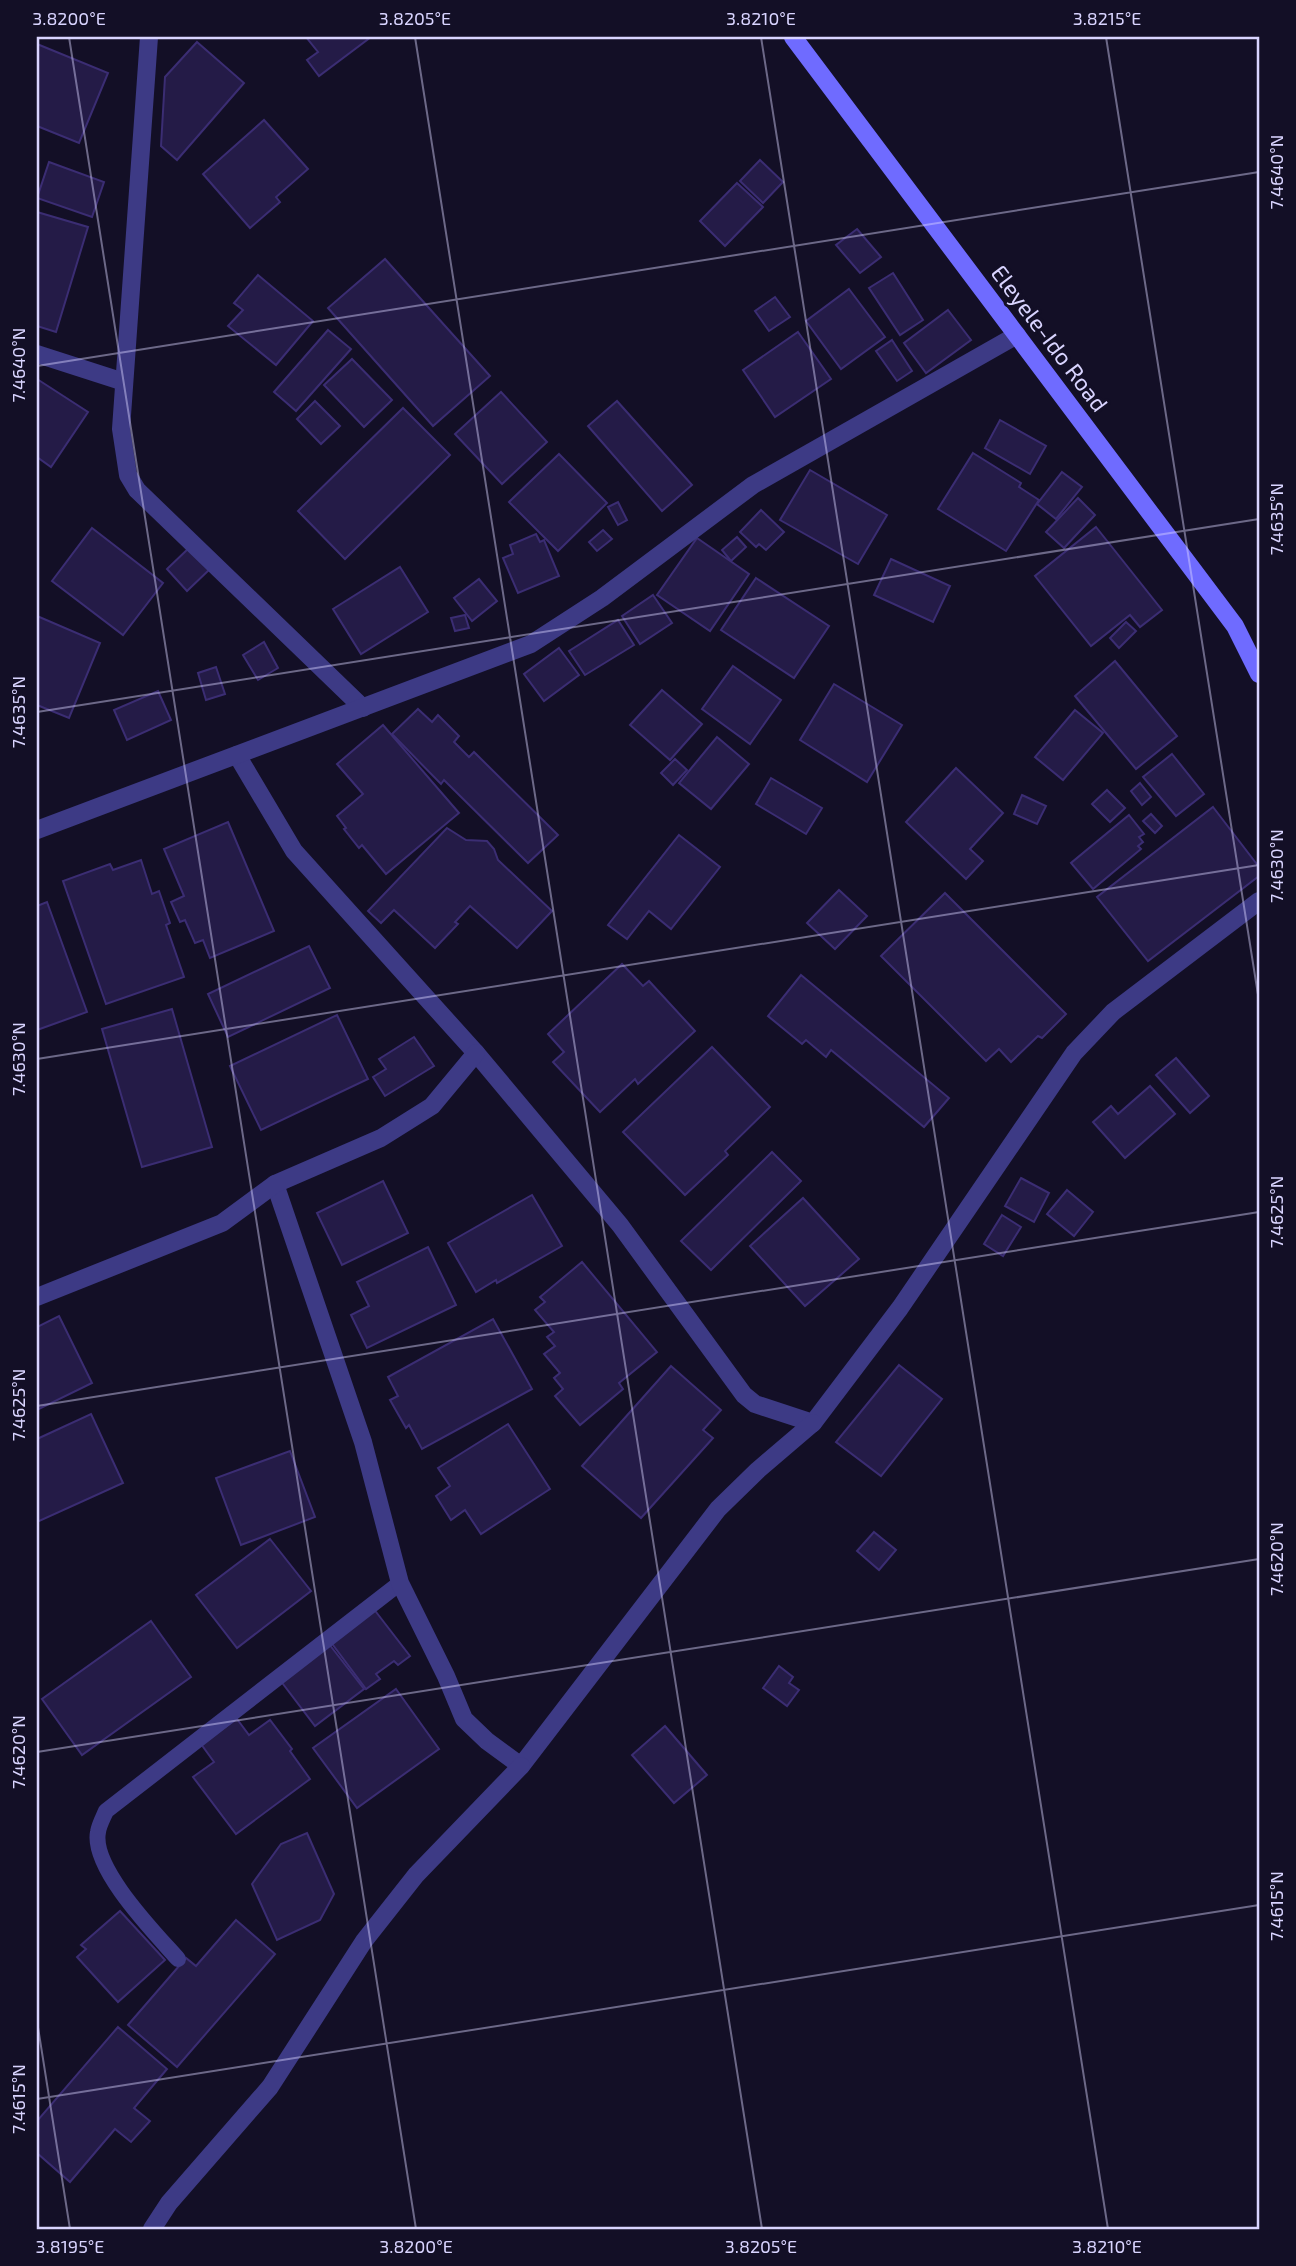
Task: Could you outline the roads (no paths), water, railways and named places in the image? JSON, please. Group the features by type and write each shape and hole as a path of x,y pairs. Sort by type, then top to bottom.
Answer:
{"main road":[{"name":"Eleyele-Ido Road","path":"793,37 1235,626 1259,674"}],"street":[{"path":"149,37 121,429 123,457 128,475 137,490 363,708"},
{"path":"37,830 531,644 602,598 753,485 1017,335"},
{"path":"37,354 124,382"},
{"path":"237,755 294,851 476,1052 620,1225 744,1395 755,1404 813,1423"},
{"path":"152,2229 169,2203 270,2087 364,1941 416,1875 521,1766 718,1508 813,1423 900,1308 1074,1053 1113,1012 1259,901"},
{"path":"37,1297 222,1223 275,1184 381,1138 432,1106 476,1052"},
{"path":"275,1184 363,1442 400,1583 464,1719 486,1741 521,1766"}],"lane":[{"path":"178,1959 114,1884 98,1845 97,1832 106,1811 400,1583"}]}
